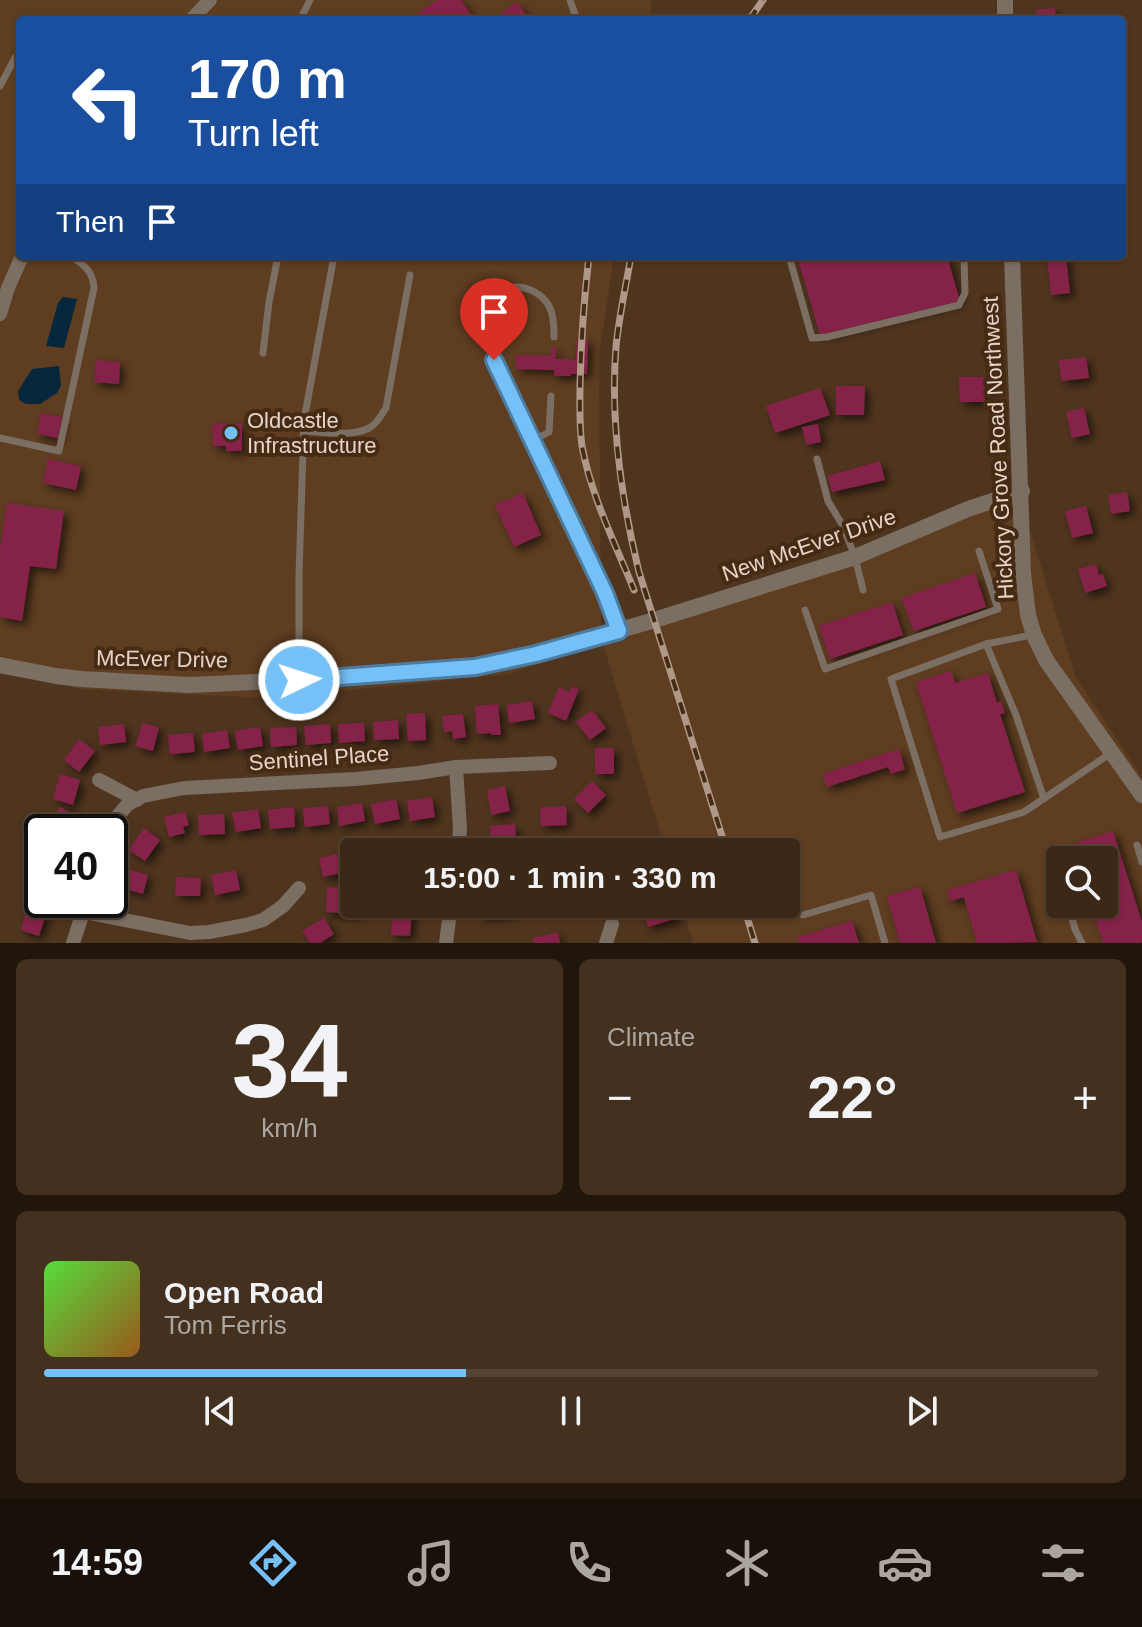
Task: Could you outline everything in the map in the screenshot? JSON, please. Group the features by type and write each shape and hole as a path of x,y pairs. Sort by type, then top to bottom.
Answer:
{"street":[{"path":"195,16 210,0"},
{"path":"0,314 20,260"},
{"name":"Hickory Grove Road Northwest","path":"1012,260 1023,573 1028,615 1046,660 1142,795"},
{"name":"New McEver Drive","path":"654,620 855,557 968,509 1022,491"},
{"name":"McEver Drive","path":"0,665 81,679 189,685 299,680 475,667 536,654 654,620"},
{"name":"Sentinel Place","path":"137,800 184,788 355,779 456,767 550,763"},
{"path":"456,767 459,838"},
{"path":"99,780 137,800"},
{"path":"120,814 137,800"},
{"path":"128,917 190,933 209,932 263,920 283,906 299,888"},
{"path":"73,943 82,918"},
{"path":"446,943 449,918"},
{"path":"606,943 612,924"}],"lane":[{"path":"0,86 16,57"},
{"path":"0,438 59,451 94,288 94,278 88,268 77,260"},
{"path":"263,353 277,260"},
{"path":"299,680 305,408 333,260"},
{"path":"790,260 812,338 959,305 965,293 964,260"},
{"path":"304,431 355,432 377,422 386,408 410,275"},
{"path":"554,337 550,307 526,287 510,286 494,294 482,310 480,324 484,339 605,593 619,631"},
{"path":"532,441 549,432 551,396"},
{"path":"817,459 828,501 843,526 863,590"},
{"path":"805,610 825,669 998,609 979,551"},
{"path":"1034,635 986,644 891,679 940,837 1024,812 1111,753"},
{"path":"986,644 1016,715 1044,799"},
{"path":"1137,845 1142,862"},
{"path":"803,915 871,895 885,943"},
{"path":"1072,918 1082,943"}],"shaded area":[{"path":"0,0 652,0 650,16 16,16 16,260 613,260 599,355 601,637 1020,499 1076,678 1142,777 1142,943 693,943 686,918 800,918 800,838 662,838 601,638 510,674 269,698 78,689 0,662"}],"water":[{"path":"63,297 77,299 64,348 46,346 58,303"},
{"path":"59,366 61,386 57,393 40,404 26,404 19,400 18,391 32,369"}],"building":[{"path":"437,0 461,0 472,16 414,16"},
{"path":"517,2 527,16 498,16"},
{"path":"1055,8 1056,16 1037,16 1036,10"},
{"path":"798,260 948,260 960,301 820,335"},
{"path":"1047,260 1066,260 1070,293 1051,295"},
{"path":"577,340 588,340 587,374 554,376 554,370 516,369 516,355 552,356 552,347 556,347 555,359 576,360"},
{"path":"1086,357 1089,378 1061,381 1059,360"},
{"path":"96,360 120,362 119,384 94,382"},
{"path":"959,377 985,377 985,402 960,402"},
{"path":"836,386 865,386 864,415 836,415"},
{"path":"820,388 830,415 775,433 766,406"},
{"path":"1084,408 1090,434 1072,438 1066,412"},
{"path":"41,413 62,417 58,438 37,434"},
{"path":"242,423 242,451 226,451 226,446 213,446 212,424"},
{"path":"818,424 821,442 806,445 802,427"},
{"path":"48,459 81,466 76,490 43,483"},
{"path":"880,461 885,480 832,492 828,476"},
{"path":"1127,492 1130,511 1111,514 1108,495"},
{"path":"523,493 541,535 514,547 495,505"},
{"path":"7,503 64,511 56,569 30,566 22,621 0,617 0,550"},
{"path":"1086,506 1093,533 1072,538 1065,511"},
{"path":"1096,564 1107,586 1085,593 1078,569"},
{"path":"975,573 986,607 914,631 902,598"},
{"path":"892,602 903,635 830,659 819,626"},
{"path":"951,671 955,683 988,673 997,703 1001,701 1005,713 1000,714 1025,792 957,813 916,682"},
{"path":"572,686 579,689 566,721 548,713 559,687 569,692"},
{"path":"532,701 535,719 509,723 507,705"},
{"path":"498,704 501,735 477,734 475,706"},
{"path":"592,710 606,728 590,740 576,722"},
{"path":"425,713 426,740 408,741 406,714"},
{"path":"463,714 466,737 453,739 452,731 444,732 442,716"},
{"path":"398,720 399,739 374,740 373,722"},
{"path":"142,723 159,727 153,751 136,746"},
{"path":"364,723 365,741 339,743 338,724"},
{"path":"124,724 126,742 100,745 98,727"},
{"path":"330,724 331,743 306,745 304,726"},
{"path":"260,727 263,746 238,750 235,731"},
{"path":"296,727 297,745 271,747 270,728"},
{"path":"227,730 230,748 204,752 202,734"},
{"path":"193,733 195,752 170,754 168,735"},
{"path":"79,739 95,751 79,772 64,760"},
{"path":"595,748 614,748 614,774 595,774"},
{"path":"899,749 905,769 891,774 888,767 827,787 823,774"},
{"path":"60,774 80,780 73,805 53,799"},
{"path":"592,781 606,795 588,813 574,799"},
{"path":"505,786 510,811 491,815 487,790"},
{"path":"432,797 435,817 410,821 407,801"},
{"path":"396,799 400,819 375,824 371,804"},
{"path":"362,803 365,821 339,826 337,807"},
{"path":"328,806 330,824 305,827 303,808"},
{"path":"566,806 567,825 541,826 540,807"},
{"path":"59,807 74,814 56,814"},
{"path":"294,807 295,827 270,829 268,810"},
{"path":"258,809 261,828 236,832 232,813"},
{"path":"185,812 189,825 183,827 185,833 169,837 164,817"},
{"path":"224,814 225,834 199,835 198,815"},
{"path":"515,824 516,838 491,838 490,826"},
{"path":"144,828 160,840 145,861 129,850"},
{"path":"1113,831 1118,846 1073,846"},
{"path":"1118,847 1142,922 1142,942 1103,943 1095,918 1118,918"},
{"path":"340,853 340,873 323,877 319,858"},
{"path":"128,869 148,875 143,894 128,889"},
{"path":"236,870 240,890 215,895 211,875"},
{"path":"1016,870 1037,942 977,943 964,897 950,901 947,890"},
{"path":"176,877 201,878 200,896 175,896"},
{"path":"327,887 340,888 340,913 326,912"},
{"path":"920,887 936,943 900,943 887,896"},
{"path":"24,918 45,918 39,936 21,930"},
{"path":"324,918 334,934 320,943 310,943 302,931"},
{"path":"392,918 411,918 410,936 391,935"},
{"path":"645,918 678,918 648,927"},
{"path":"852,921 859,943 799,943 797,937"},
{"path":"558,932 560,943 534,943 533,938"}],"railway":[{"path":"752,16 763,0"},
{"path":"589,260 580,369 582,446 597,501 634,590"},
{"path":"630,260 617,335 615,375 616,432 622,488 639,572 723,838"},
{"path":"747,918 755,943"}],"place":[{"name":"Oldcastle Infrastructure","path":"231,433"}],"route":[{"path":"299,680 475,667 619,631 605,593 494,360"}]}
